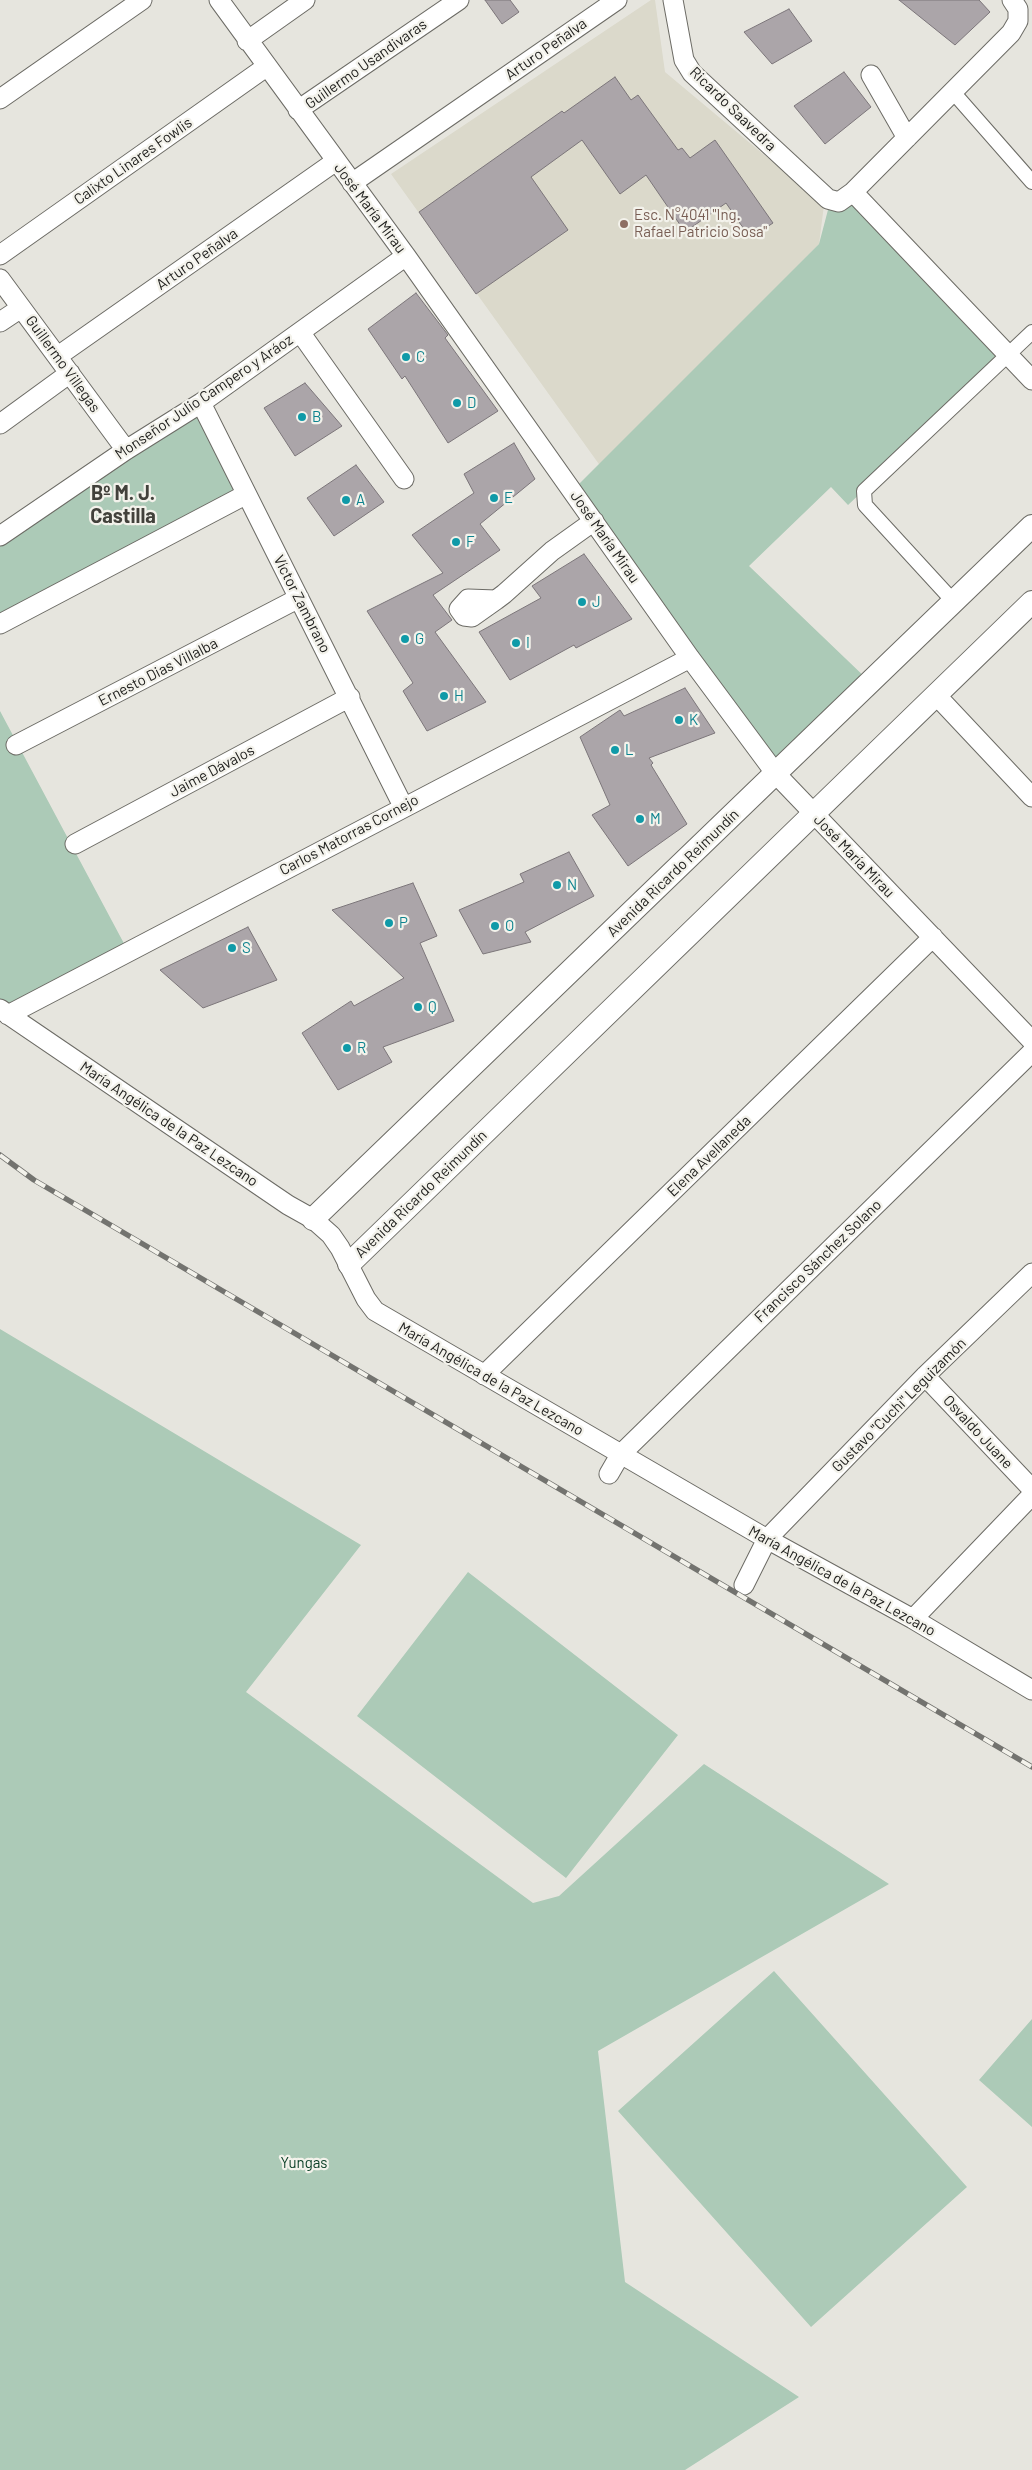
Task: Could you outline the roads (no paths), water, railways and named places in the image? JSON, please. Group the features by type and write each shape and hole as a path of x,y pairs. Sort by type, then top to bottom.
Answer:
{"street":[{"path":"0,100 142,0"},
{"name":"José María Mirau","path":"219,0 266,67 406,256 690,658 776,774 812,814 1032,1040"},
{"path":"248,40 305,0"},
{"name":"Guillermo Usandivaras","path":"298,110 459,0"},
{"name":"Arturo Peñalva","path":"352,184 617,0"},
{"name":"Ricardo Saavedra","path":"673,0 684,60 692,73 828,199 839,202 853,192"},
{"path":"1012,0 1018,9 1018,21 1011,33 853,192 1007,356 1032,380"},
{"name":"Calixto Linares Fowlis","path":"0,255 266,67"},
{"path":"870,75 907,138"},
{"path":"953,92 1032,182"},
{"name":"Arturo Peñalva","path":"58,356 336,162"},
{"name":"Monseñor Julio Campero y Aráoz","path":"0,536 126,450 201,403 406,256"},
{"name":"Guillermo Villegas","path":"0,279 126,450"},
{"path":"0,322 21,308"},
{"path":"300,332 404,479"},
{"path":"954,602 865,505 864,491 1032,332"},
{"path":"0,424 70,373"},
{"name":"Víctor Zambrano","path":"201,403 403,806"},
{"path":"0,624 246,495"},
{"path":"496,600 552,550 594,522"},
{"name":"Avenida Ricardo Reimundín","path":"313,1219 1032,526"},
{"name":"Ernesto Dias Villalba","path":"16,745 299,598"},
{"name":"Avenida Ricardo Reimundín","path":"349,1264 1032,602"},
{"name":"Carlos Matorras Cornejo","path":"4,1012 690,658"},
{"path":"936,695 1032,797"},
{"name":"Jaime Dávalos","path":"75,844 350,697"},
{"name":"Elena Avellaneda","path":"484,1375 933,937"},
{"name":"María Angélica de la Paz Lezcano","path":"4,1012 288,1205 313,1219 331,1235 349,1264 366,1299 376,1311 767,1539 913,1619 1032,1690"},
{"name":"Francisco Sánchez Solano","path":"609,1474 620,1454 1032,1052"},
{"name":"Gustavo \"Cuchi\" Leguizamón","path":"744,1586 767,1539 925,1376 1032,1274"},
{"name":"Osvaldo Juane","path":"925,1376 1032,1489"},
{"path":"913,1619 1032,1495"}],"railway":[{"path":"0,1155 34,1180 1032,1767"}],"place":[{"name":"Esc. N°4041 \"Ing. Rafael Patricio Sosa\"","path":"624,224"},
{"name":"C","path":"406,357"},
{"name":"D","path":"457,403"},
{"name":"B","path":"302,417"},
{"name":"E","path":"494,498"},
{"name":"A","path":"346,500"},
{"name":"F","path":"456,542"},
{"name":"J","path":"582,602"},
{"name":"G","path":"405,639"},
{"name":"I","path":"516,643"},
{"name":"H","path":"444,696"},
{"name":"K","path":"679,720"},
{"name":"L","path":"615,750"},
{"name":"M","path":"640,819"},
{"name":"N","path":"557,885"},
{"name":"P","path":"389,923"},
{"name":"O","path":"495,926"},
{"name":"S","path":"232,948"},
{"name":"Q","path":"418,1007"},
{"name":"R","path":"347,1048"}],"district":[{"name":"Bº M. J. Castilla","path":"123,504"}],"park label":[{"name":"Yungas","path":"304,2163"}]}
